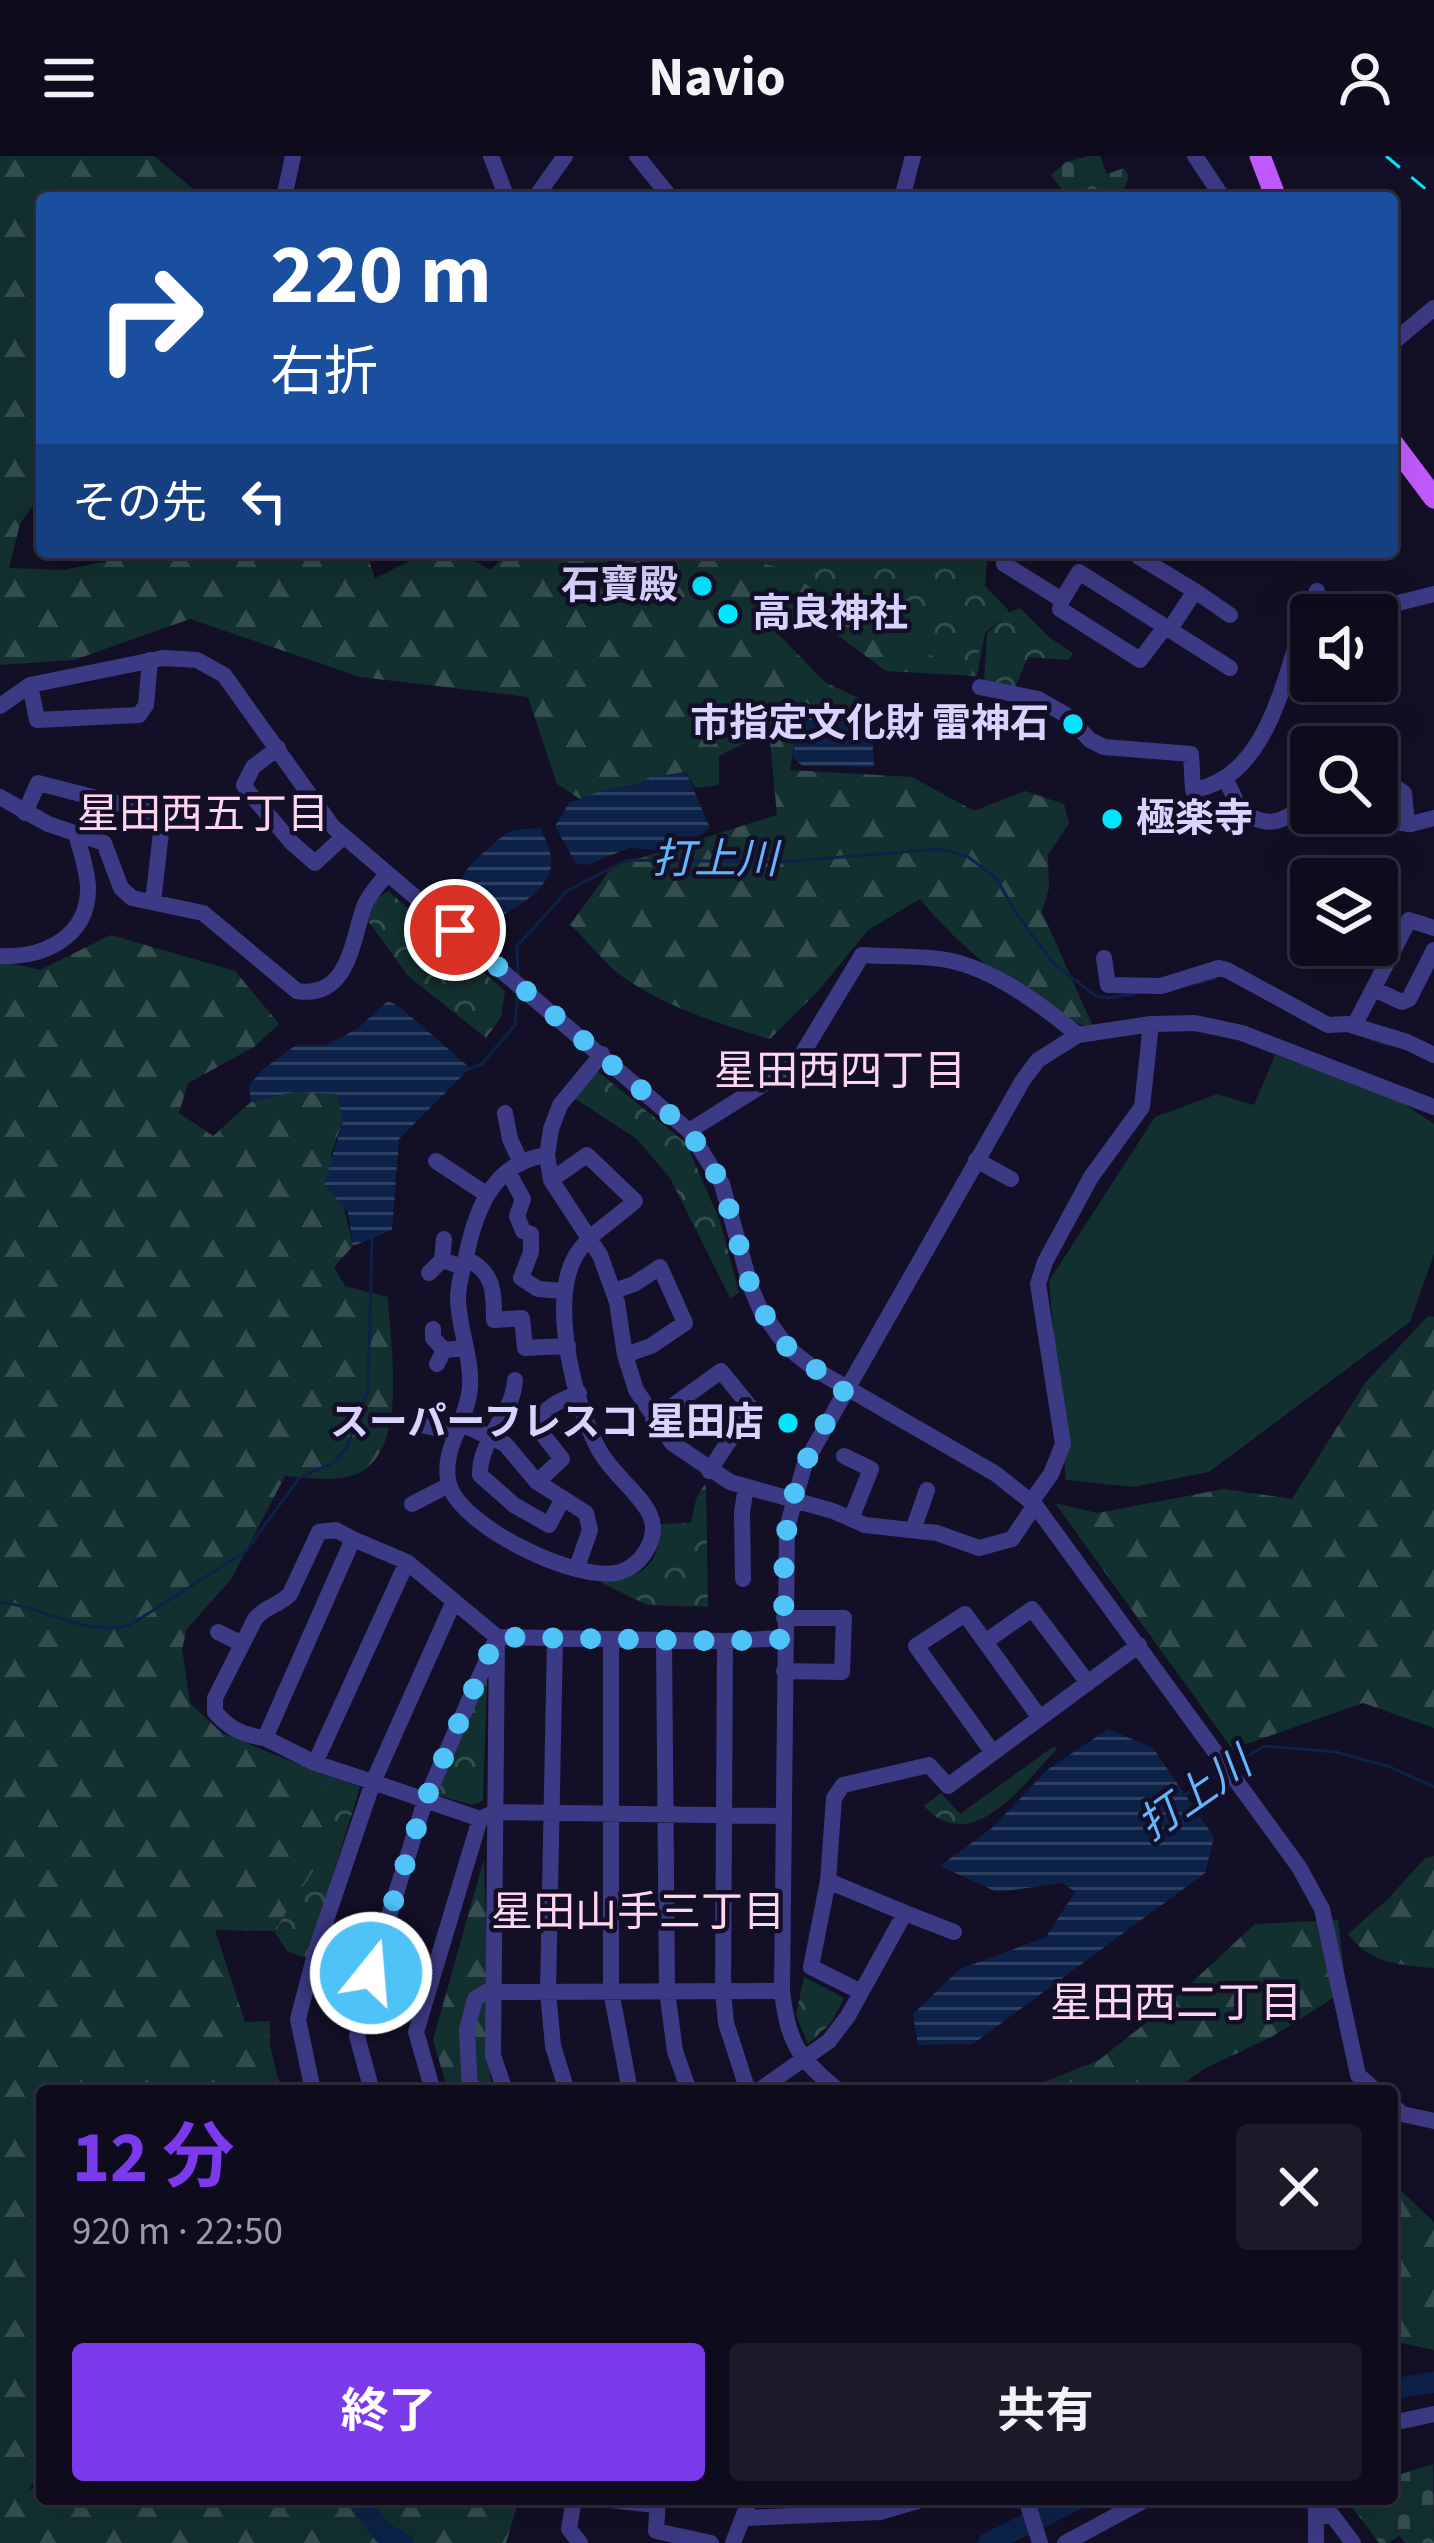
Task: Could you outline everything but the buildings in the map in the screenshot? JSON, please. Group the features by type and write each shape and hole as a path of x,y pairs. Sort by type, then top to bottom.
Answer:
{"main road":[{"path":"1260,156 1274,192"},
{"path":"1398,450 1434,499"}],"street":[{"path":"285,192 293,156"},
{"path":"491,156 505,192"},
{"path":"539,192 565,156"},
{"path":"637,156 666,192"},
{"path":"904,192 913,156"},
{"path":"1195,156 1219,192"},
{"path":"1398,339 1434,308"},
{"path":"1143,558 1230,615"},
{"path":"1004,565 1062,600"},
{"path":"1195,592 1168,628 1140,660 1060,609 1079,572 1168,628 1230,668"},
{"path":"1398,603 1434,594"},
{"path":"30,685 37,720 139,715 146,705 150,660"},
{"path":"0,706 30,685 150,660 197,660 224,675 343,837 689,1131 722,1184 751,1288 775,1334 797,1357 996,1474 1033,1504 1299,1867 1322,1910 1358,2075 1369,2085"},
{"path":"980,687 1038,699 1104,747 1191,754 1193,790 1217,785 1256,743 1290,671"},
{"path":"278,748 253,767 244,785 292,844 315,863 343,837"},
{"path":"1225,778 1242,814 1274,825 1290,818"},
{"path":"25,813 38,783 163,815 153,902"},
{"path":"1398,790 1404,794 1407,824"},
{"path":"0,797 25,813 104,843 121,888 132,898 203,914 286,985 310,993 335,978 347,963 355,950 364,908 387,874"},
{"path":"1398,823 1434,818"},
{"path":"0,956 47,951 76,927 88,885 76,833"},
{"path":"1354,1026 1409,920 1434,928"},
{"path":"1376,990 1402,1002 1409,999 1434,950"},
{"path":"689,1131 796,1064 862,955 944,959 967,965 1049,1011 1078,1035"},
{"path":"1104,958 1108,985 1161,986 1219,968 1328,1024 1354,1026 1434,1055"},
{"path":"831,2085 802,2062 786,2027 782,1991 785,1552 793,1499 805,1462 976,1160 1038,1060 1078,1035 1151,1024 1195,1023 1242,1033 1434,1107"},
{"path":"602,1054 560,1106 547,1155 551,1180 592,1239 614,1291 625,1355 636,1390 653,1420 672,1443 709,1471 746,1487 865,1526 913,1530 990,1548 1012,1539 1051,1474 1063,1444 1038,1284 1090,1178 1142,1107 1151,1024"},
{"path":"505,1113 523,1199 517,1216 523,1231 531,1234 531,1252 520,1278 538,1289 564,1292"},
{"path":"547,1155 514,1167 486,1194 474,1220 458,1295 470,1383 447,1465 449,1485 465,1509 521,1548 577,1567 620,1572 643,1556 654,1534 651,1516 598,1448 568,1346 564,1292 577,1253 635,1201 587,1155 551,1180"},
{"path":"976,1160 1011,1179"},
{"path":"436,1161 486,1194"},
{"path":"444,1239 435,1266 465,1263 488,1274 494,1292 494,1320 522,1318 525,1348 568,1346"},
{"path":"614,1291 660,1267 685,1323 651,1346 625,1355"},
{"path":"433,1329 441,1357 466,1348"},
{"path":"653,1420 721,1371 751,1408 709,1471"},
{"path":"515,1380 514,1399 498,1418 479,1466 483,1480 549,1525 563,1498"},
{"path":"537,1482 562,1459 536,1426 539,1419 558,1401 580,1393"},
{"path":"422,1425 491,1436 514,1452 537,1482 581,1508 589,1520 577,1567"},
{"path":"844,1456 872,1469 851,1520"},
{"path":"412,1504 449,1485"},
{"path":"743,1579 746,1487"},
{"path":"913,1530 927,1490"},
{"path":"784,1639 496,1637 407,1562 336,1530 319,1532 290,1594 262,1610 215,1698 215,1712 244,1736 265,1738 315,1763 425,1801 488,1816 784,1816"},
{"path":"265,1738 352,1539"},
{"path":"315,1763 407,1562"},
{"path":"312,2085 298,2019 316,1947 373,1782 454,1601"},
{"path":"985,1642 1032,1609 1088,1683"},
{"path":"993,1753 916,1646 964,1614 1040,1718"},
{"path":"784,1618 844,1618 842,1672 784,1671"},
{"path":"218,1632 242,1644"},
{"path":"370,2085 356,2036 374,1965 425,1801 496,1637"},
{"path":"496,1637 488,1816 493,2055 503,2085"},
{"path":"555,1638 548,1991 553,2046 565,2085"},
{"path":"611,1639 611,1991 629,2085"},
{"path":"664,1640 667,1991 675,2051 686,2085"},
{"path":"725,1641 723,1991 726,2023 746,2085"},
{"path":"861,1992 811,1967 828,1881 834,1798 843,1785 929,1765 948,1786 1139,1645"},
{"path":"431,2085 416,2032 488,1816"},
{"path":"828,1881 954,1932"},
{"path":"767,2085 829,2041 905,1913"},
{"path":"316,1947 429,1983"},
{"path":"470,2085 466,2030 475,2000 493,1992 782,1991"},
{"path":"1398,2110 1434,2121"},
{"path":"1398,2422 1434,2414"},
{"path":"573,2505 569,2529 580,2543"},
{"path":"657,2505 656,2531 710,2543"},
{"path":"733,2543 748,2505"},
{"path":"745,2518 815,2507 882,2505"},
{"path":"1028,2505 1039,2542"},
{"path":"1065,2543 1136,2505"},
{"path":"1316,2543 1316,2508 1332,2516 1353,2543"}],"green space":[{"path":"0,156 154,156 196,192 36,192 36,501 20,524 9,568 64,570 124,558 368,558 375,578 418,558 468,558 490,570 503,558 602,558 613,564 618,558 987,558 985,586 1009,611 985,633 977,676 886,671 806,612 778,634 825,682 858,698 854,714 797,725 790,770 912,777 974,811 1025,791 1064,804 1069,823 1048,855 1049,888 1042,912 1095,1031 1000,976 920,899 868,930 818,991 770,1039 676,1006 609,965 570,925 612,867 777,815 769,731 719,756 719,785 695,788 686,772 580,799 557,784 528,697 360,677 190,619 74,660 0,665"},
{"path":"1100,156 1107,174 1124,168 1129,176 1122,192 1064,192 1051,175 1066,162"},
{"path":"618,558 668,558 613,564"},
{"path":"744,558 987,558 985,586 1009,612 1020,608 1073,653 1069,660 1028,657 1015,688 984,682 987,634 1002,618 985,633 971,675 833,607 791,571"},
{"path":"388,891 505,991 501,1017 486,1038 408,976 368,921 375,900"},
{"path":"111,935 235,971 279,1024 254,1047 188,1083 179,1113 213,1136 251,1102 294,1092 337,1094 343,1120 331,1154 353,1246 334,1267 345,1286 388,1297 393,1398 390,1425 370,1465 343,1478 285,1476 232,1578 187,1629 182,1649 190,1703 222,1733 320,1773 333,1825 323,1857 274,1931 215,1930 245,2022 270,2021 280,2085 36,2085 36,2476 29,2491 36,2486 36,2505 517,2505 506,2543 0,2543 0,961 40,970"},
{"path":"1275,1055 1397,1099 1434,1124 1434,1254 1410,1322 1209,1472 1133,1487 1066,1480 1049,1281 1155,1117 1217,1094 1254,1105"},
{"path":"596,1070 686,1143 720,1221 739,1293 730,1298 670,1178 637,1139 574,1098"},
{"path":"1428,1316 1434,1317 1434,1728 1363,1703 1232,1749 1055,1503 1097,1513 1224,1489 1292,1499 1365,1383"},
{"path":"706,1482 708,1607 647,1605 600,1582 645,1568 656,1551 661,1524 691,1523"},
{"path":"487,1677 483,1801 472,1805 434,1794"},
{"path":"1054,1746 1057,1749 1014,1796 979,1820 961,1824 942,1820 924,1806 941,1793 960,1814"},
{"path":"320,1773 360,1787 307,1959 287,1951 274,1931 323,1857 333,1825"},
{"path":"1434,1856 1434,1968 1398,1964 1366,1952 1348,1934 1425,1858"},
{"path":"484,1859 493,2085 446,2085 433,2040"},
{"path":"1338,1920 1345,1980 1336,1996 1181,2085 1036,2085 1099,2060 1161,2011 1255,1924"},
{"path":"804,1977 844,1998 831,2023 808,2044 796,2015"},
{"path":"1398,2188 1434,2222 1434,2350 1398,2342"},
{"path":"1433,2464 1434,2543 1405,2543 1399,2536 1379,2543 1350,2505 1398,2505 1398,2475"}],"water":[{"path":"871,714 874,767 803,766 793,758 797,724 815,716"},
{"path":"686,772 710,828 677,851 629,848 587,865 576,864 555,826 569,803 608,788"},
{"path":"541,828 551,861 543,884 487,923 473,914 459,895 469,867 509,832"},
{"path":"388,1001 470,1068 399,1139 392,1230 353,1246 348,1212 324,1185 343,1121 337,1094 294,1092 251,1102 249,1086 296,1045 326,1045 357,1029"},
{"path":"1108,1729 1153,1748 1214,1837 1205,1873 973,2044 918,2045 913,2014 960,1969 1046,1937 1075,1892 1063,1883 997,1892 940,1866 992,1828 1047,1770"}],"waterway":[{"name":"打上川","path":"518,977 517,946 567,891 627,860 781,862 939,849 967,856 996,878 1053,963 1096,996 1134,994"},
{"name":"打上川","path":"1197,983 1216,978"},
{"name":"打上川","path":"468,1069 482,1064 515,1025 518,993"},
{"name":"打上川","path":"1370,1039 1390,1045"},
{"name":"打上川","path":"0,1602 96,1627 130,1625 246,1551 299,1478 335,1462 347,1447 368,1390 372,1238"},
{"name":"打上川","path":"1235,1763 1265,1746 1336,1752 1390,1767 1434,1787"},
{"name":"打上川","path":"1185,1795 1222,1771"},
{"path":"1398,2388 1434,2382"},
{"path":"362,2505 383,2533 403,2543"},
{"path":"988,2543 1066,2505"}],"railway":[{"path":"1386,156 1434,196"}],"place":[{"name":"石寶殿","path":"702,586"},
{"name":"高良神社","path":"728,614"},
{"name":"市指定文化財 雷神石","path":"1073,724"},
{"name":"極楽寺","path":"1112,819"},
{"name":"スーパーフレスコ 星田店","path":"788,1423"}],"district":[{"name":"星田西五丁目","path":"203,815"},
{"name":"星田西四丁目","path":"840,1072"},
{"name":"星田山手三丁目","path":"638,1913"},
{"name":"星田西二丁目","path":"1176,2004"}],"route":[{"path":"371,1973 425,1801 496,1637 784,1639 785,1552 793,1499 805,1462 845,1388 797,1357 761,1311 722,1184 689,1131 455,930"}]}
